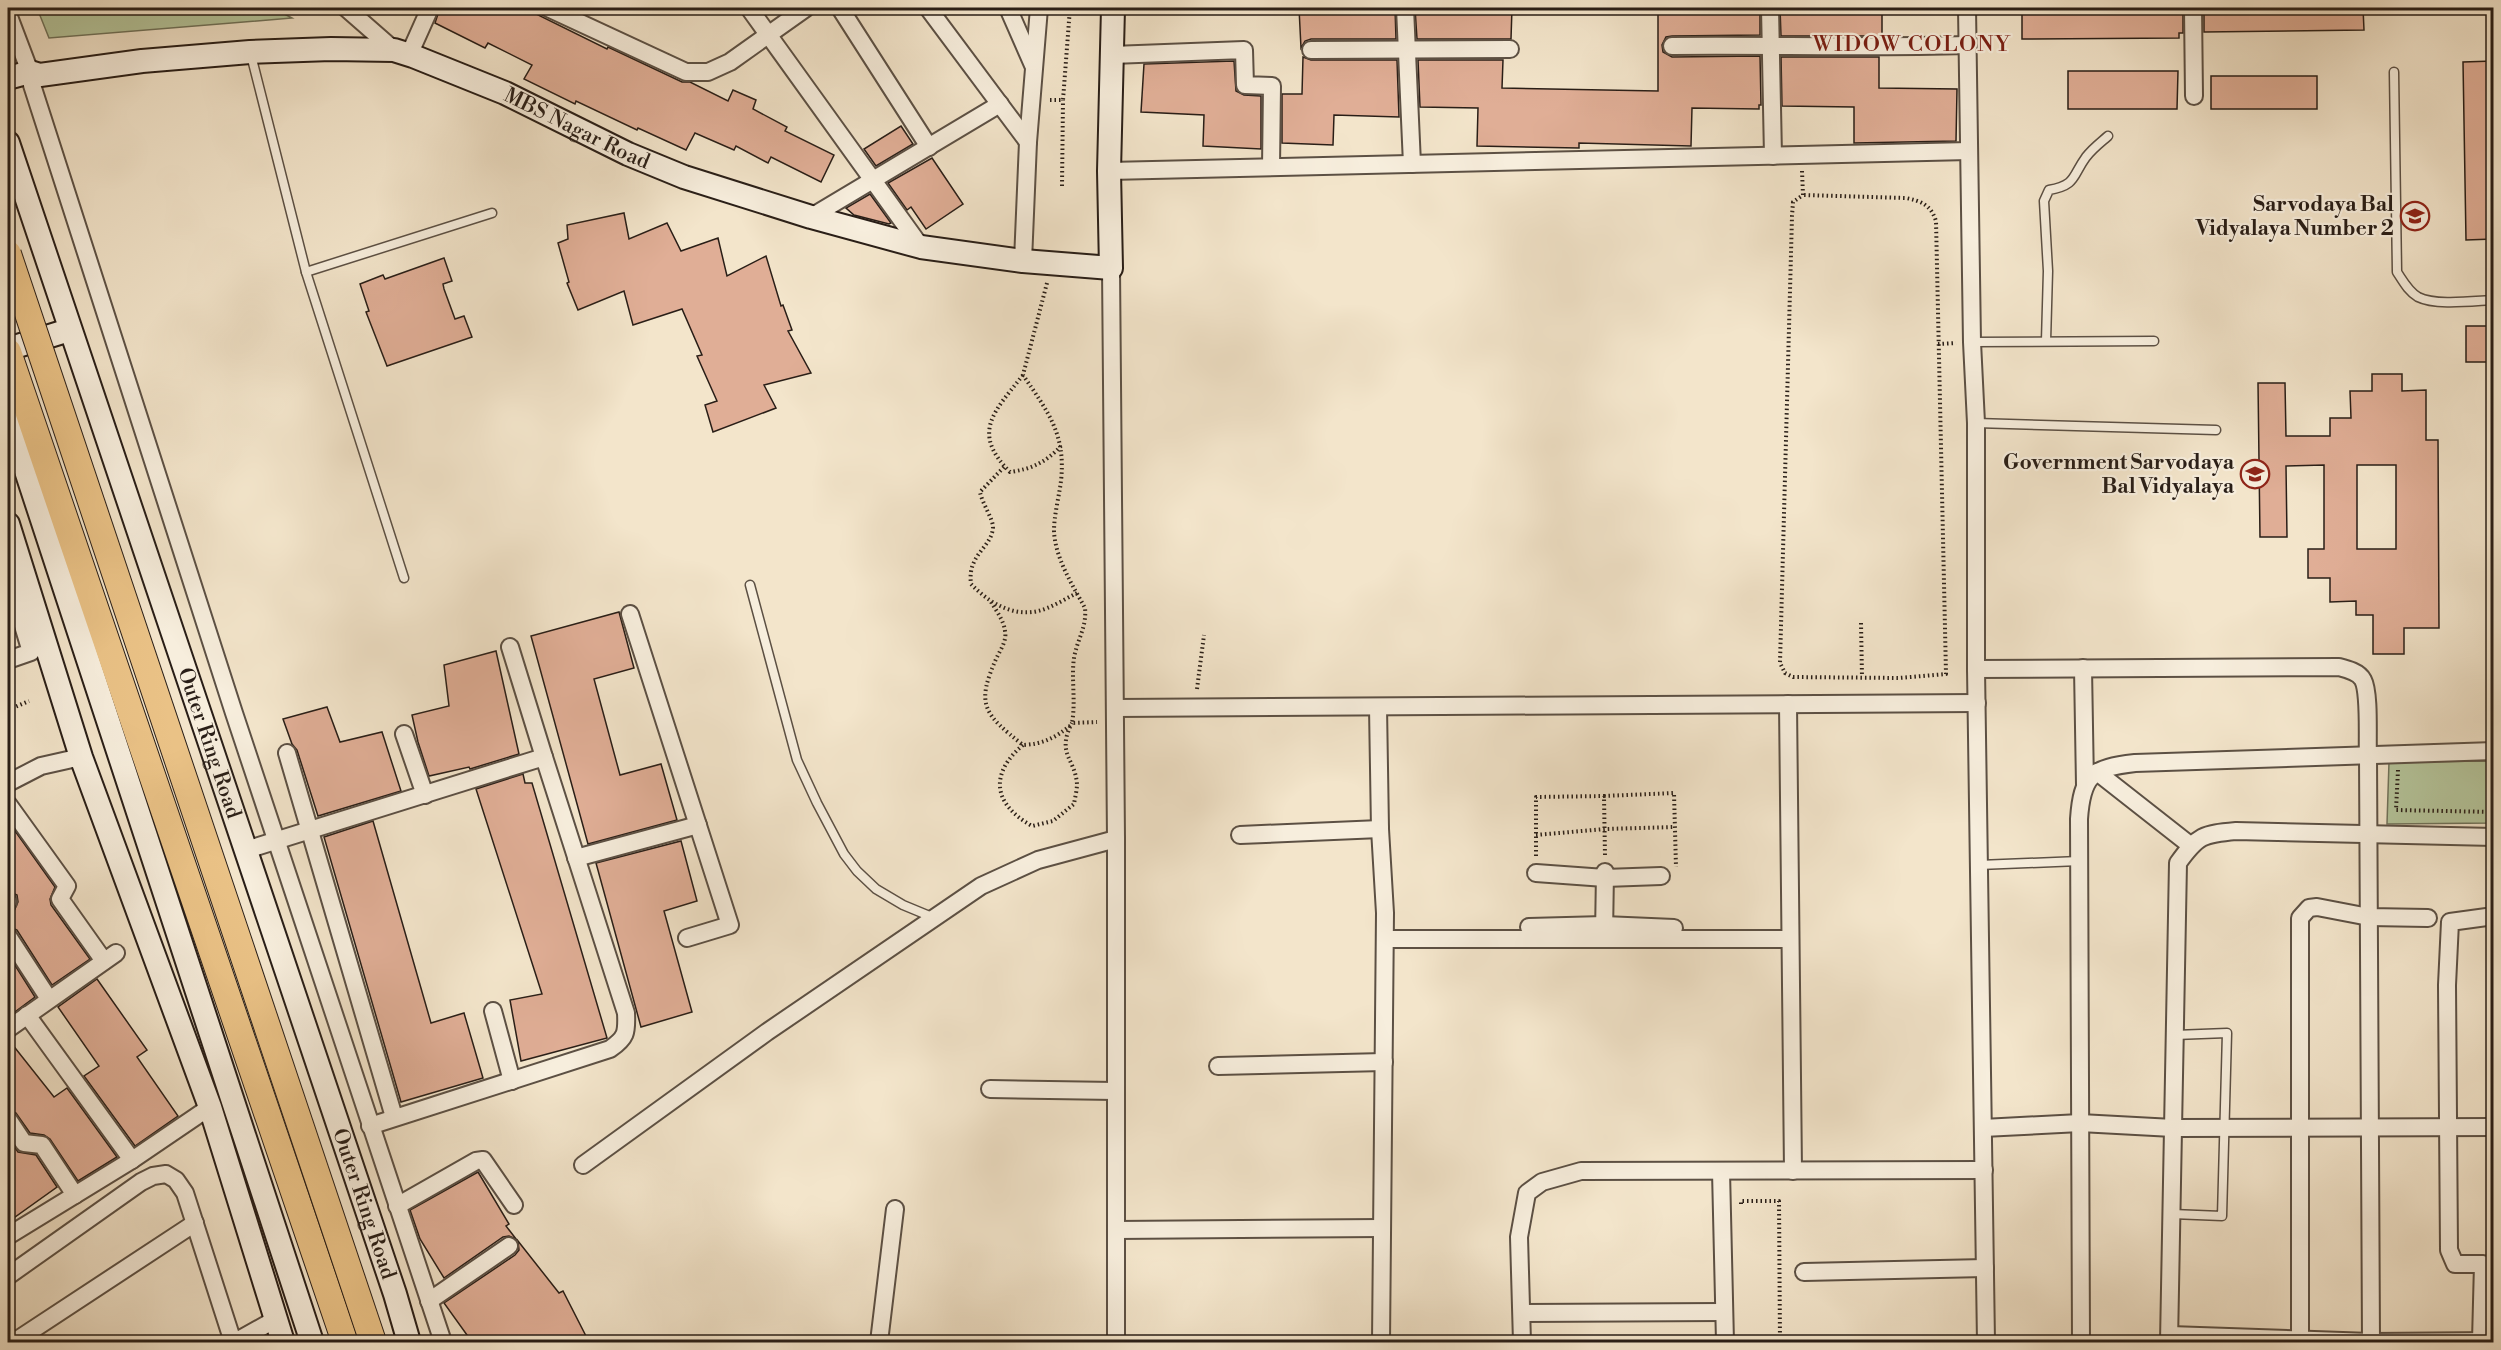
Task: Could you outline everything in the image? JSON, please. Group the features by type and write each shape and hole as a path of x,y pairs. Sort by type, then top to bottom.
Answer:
{"main road":[{"name":"Outer Ring Road","path":"8,254 373,1342"},
{"path":"8,350 345,1342"}],"street":[{"path":"345,8 401,52 430,8"},
{"path":"548,8 686,72 708,72 730,62 806,8"},
{"path":"749,8 921,248"},
{"path":"840,8 929,147"},
{"path":"928,8 1028,142"},
{"path":"1008,8 1034,67"},
{"path":"1023,261 1028,142 1039,8"},
{"path":"1113,8 1109,171 1116,839 1116,1342"},
{"path":"1405,8 1412,164"},
{"path":"1770,8 1773,156"},
{"path":"1967,8 1972,342 1976,423 1976,669 1986,1342"},
{"path":"2193,8 2194,96"},
{"path":"8,14 34,77 276,839 443,1342"},
{"path":"1672,46 1771,45 1880,48 1968,45"},
{"name":"MBS Nagar Road","path":"8,78 34,77 142,61 250,52 331,49 401,52 506,93 628,154 684,177 811,217 921,248 1023,261 1111,268"},
{"path":"1311,50 1510,49"},
{"path":"1112,55 1244,50 1245,85 1272,86 1271,167"},
{"name":"MBS Nagar Road","path":"8,91 34,77"},
{"path":"811,217 1000,104"},
{"name":"Outer Ring Road","path":"8,143 409,1342"},
{"path":"1109,171 1969,151"},
{"path":"8,350 69,330"},
{"path":"8,416 312,1342"},
{"path":"8,524 81,758 210,1107 283,1342"},
{"path":"8,576 31,652 8,660"},
{"path":"630,614 730,925 687,938"},
{"path":"370,1126 610,1049 622,1041 627,1028 626,1013 510,646"},
{"path":"1976,669 2339,667 2354,672 2363,680 2366,692 2368,756 2371,1342"},
{"path":"2081,1342 2079,861 2081,797 2085,785 2083,668"},
{"path":"1115,715 1195,708 1977,703"},
{"path":"1788,705 1793,1171"},
{"path":"1378,707 1385,939 1381,1342"},
{"path":"404,734 424,795"},
{"path":"2085,785 2097,772 2112,765 2135,763 2368,756 2446,751 2493,752"},
{"path":"287,753 393,1117"},
{"path":"246,850 276,839 310,832 544,757"},
{"path":"8,783 41,766 81,758"},
{"path":"2097,772 2190,846"},
{"path":"8,804 67,886 60,899 110,957 8,1029"},
{"path":"576,858 698,825"},
{"path":"1240,835 1380,829"},
{"path":"2493,837 2236,831 2207,834 2190,846 2178,863 2170,1339 2487,1341 2483,1264 2455,1264 2449,1250 2450,1128 2447,985 2450,922 2493,916"},
{"path":"583,1165 933,917 981,886 1038,860 1116,839"},
{"path":"1536,868 1605,875 1663,872"},
{"path":"1604,932 1605,875"},
{"path":"2300,1339 2300,918 2309,908 2316,907 2369,917 2428,918"},
{"path":"1529,927 1791,939"},
{"path":"1385,939 1674,928"},
{"path":"8,936 49,999"},
{"path":"492,1011 512,1081"},
{"path":"27,1015 132,1160"},
{"path":"1218,1066 1384,1062"},
{"path":"990,1089 1115,1091"},
{"path":"8,1236 132,1160 210,1107"},
{"path":"8,1119 24,1143 42,1145 75,1195"},
{"path":"1983,1128 2080,1123 2173,1128 2493,1127"},
{"path":"397,1206 476,1161 483,1160 514,1205"},
{"path":"1522,1342 1519,1237 1527,1193 1542,1182 1581,1171 1984,1170"},
{"path":"1721,1171 1725,1342"},
{"path":"8,1276 141,1182 153,1176 166,1174 176,1180 185,1193 234,1342 276,1319"},
{"path":"879,1342 895,1209"},
{"path":"15,1342 195,1223"},
{"path":"1116,1230 1382,1228"},
{"path":"429,1301 510,1245"},
{"path":"1804,1272 1985,1268"},
{"path":"1522,1313 1723,1312"}],"lane":[{"path":"250,52 306,272 404,578"},
{"path":"2394,72 2397,272 2406,287 2419,297 2446,302 2493,300"},
{"path":"2046,341 2048,271 2044,201 2049,190 2061,188 2075,178 2084,159 2108,136"},
{"path":"306,272 492,213"},
{"path":"1972,342 2154,341"},
{"path":"1976,423 2216,430"},
{"path":"750,585 797,759 844,854 857,871 876,889 903,905 933,917"},
{"path":"1979,865 2079,861"},
{"path":"2172,1214 2222,1216 2228,1033 2175,1035"}],"path":[{"path":"262,8 292,13 308,11 310,8"},
{"path":"1062,186 1063,100 1070,8"},
{"path":"1031,100 1063,100"},
{"path":"1801,155 1803,195"},
{"path":"1803,195 1906,198 1928,205 1936,221 1946,674 1793,677 1785,673 1780,663 1792,216 1793,202 1803,195"},
{"path":"1053,263 1023,375 995,411 988,425 991,448 1010,472 1027,470 1047,460 1061,446"},
{"path":"1023,375 1055,424 1061,446 1061,478 1054,531 1057,548 1085,608 1086,619 1074,659 1076,702 1072,723 1065,736 1067,756 1077,784 1074,804 1053,821 1032,826 1008,808 1000,793 1000,777 1011,756 1023,745 1038,744 1055,738 1072,723 1115,715"},
{"path":"1004,467 980,492 982,504 993,526 992,533 972,564 969,573 970,584 991,601 1007,609 1027,612 1041,611 1077,593"},
{"path":"991,601 1006,631 985,686 986,706 995,723 1023,745"},
{"path":"1861,623 1862,677"},
{"path":"1195,708 1204,635"},
{"path":"8,710 29,701"},
{"path":"2398,754 2396,810 2493,812"},
{"path":"1536,868 1536,797 1674,793 1676,867 1663,872"},
{"path":"1604,796 1605,875"},
{"path":"1536,835 1605,829 1675,827"},
{"path":"1741,1213 1741,1202 1779,1201 1780,1342"}],"green space":[{"path":"37,8 273,8 292,18 49,38"},
{"path":"2493,761 2493,823 2387,824 2389,762"}],"building":[{"path":"440,8 534,8 532,12 607,49 608,47 682,82 690,82 728,101 733,90 756,100 753,109 787,127 785,131 834,155 821,182 771,157 768,163 736,146 734,150 695,133 686,150 576,101 575,104 524,79 532,65 488,43 485,48 435,23"},
{"path":"1299,8 1395,8 1396,39 1311,39 1305,41 1301,48"},
{"path":"1415,8 1512,8 1511,39 1417,39"},
{"path":"1658,8 1760,8 1760,35 1672,36 1666,37 1662,45 1663,52 1672,57 1760,56 1761,105 1759,109 1692,108 1691,146 1579,143 1579,148 1477,146 1478,108 1420,107 1418,60 1503,60 1502,88 1658,91"},
{"path":"1780,8 1882,8 1882,33 1880,36 1781,36"},
{"path":"2022,8 2183,8 2183,33 2179,33 2179,38 2022,39"},
{"path":"2204,8 2363,8 2364,30 2204,32"},
{"path":"1303,57 1311,60 1397,60 1399,117 1334,115 1333,145 1282,143 1282,94 1302,94"},
{"path":"1781,57 1879,57 1879,88 1957,89 1956,141 1854,143 1854,107 1782,106"},
{"path":"1234,61 1236,91 1244,95 1261,96 1261,149 1203,146 1204,115 1141,112 1144,64"},
{"path":"2493,61 2493,239 2466,240 2463,62"},
{"path":"2068,71 2178,71 2177,109 2068,109"},
{"path":"2211,76 2317,76 2317,109 2211,109"},
{"path":"901,126 913,144 876,166 864,149"},
{"path":"932,158 963,204 926,229 911,207 907,210 888,183"},
{"path":"870,194 891,223 854,215 846,208"},
{"path":"624,213 629,239 667,223 681,251 718,238 727,276 766,256 781,306 783,305 792,330 788,331 811,373 764,385 776,408 713,432 705,405 717,401 697,356 702,355 682,309 633,325 624,291 578,310 567,283 569,282 558,243 568,239 567,225"},
{"path":"444,258 452,281 443,284 444,289 455,319 464,316 472,337 387,366 366,312 369,311 360,284 383,275 385,279"},
{"path":"2466,326 2493,326 2493,362 2466,362"},
{"path":"2372,374 2402,374 2402,391 2426,390 2426,440 2438,440 2439,628 2404,628 2404,654 2373,654 2373,615 2356,615 2356,601 2330,602 2330,578 2308,578 2308,549 2324,549 2324,465 2286,466 2287,537 2260,537 2258,383 2285,383 2286,436 2330,436 2330,418 2351,418 2350,391 2372,391","holes":["2357,465 2396,465 2396,549 2357,549"]},
{"path":"619,612 634,668 594,679 620,775 661,764 677,820 588,844 531,636"},
{"path":"496,651 519,754 470,769 469,767 429,776 412,715 449,706 444,665"},
{"path":"327,707 340,742 382,732 401,791 318,816 297,750 292,744 283,719"},
{"path":"523,774 525,783 532,783 607,1038 521,1061 510,1000 542,994 476,789"},
{"path":"8,821 55,887 50,899 51,905 90,959 52,985 17,930 8,926 8,912 14,911 18,902 17,895 8,891"},
{"path":"373,821 431,1023 464,1013 483,1078 401,1102 324,837"},
{"path":"681,841 697,901 664,911 692,1012 641,1027 596,863"},
{"path":"8,954 35,997 8,1017"},
{"path":"97,979 147,1050 137,1057 178,1116 135,1146 84,1076 99,1066 58,1007"},
{"path":"8,1039 54,1097 67,1088 117,1157 78,1181 50,1139 44,1135 30,1133 16,1113 8,1109"},
{"path":"8,1137 18,1152 36,1155 57,1187 8,1222"},
{"path":"478,1172 509,1224 506,1226 516,1239 509,1236 503,1237 444,1278 420,1239 410,1210"},
{"path":"518,1241 559,1293 563,1291 589,1342 472,1342 444,1303 515,1255 519,1250"}],"place":[{"name":"Sarvodaya Bal Vidyalaya Number 2","path":"2415,216"},
{"name":"Government Sarvodaya Bal Vidyalaya","path":"2255,474"}],"district":[{"name":"WIDOW COLONY","path":"1912,43"}]}
